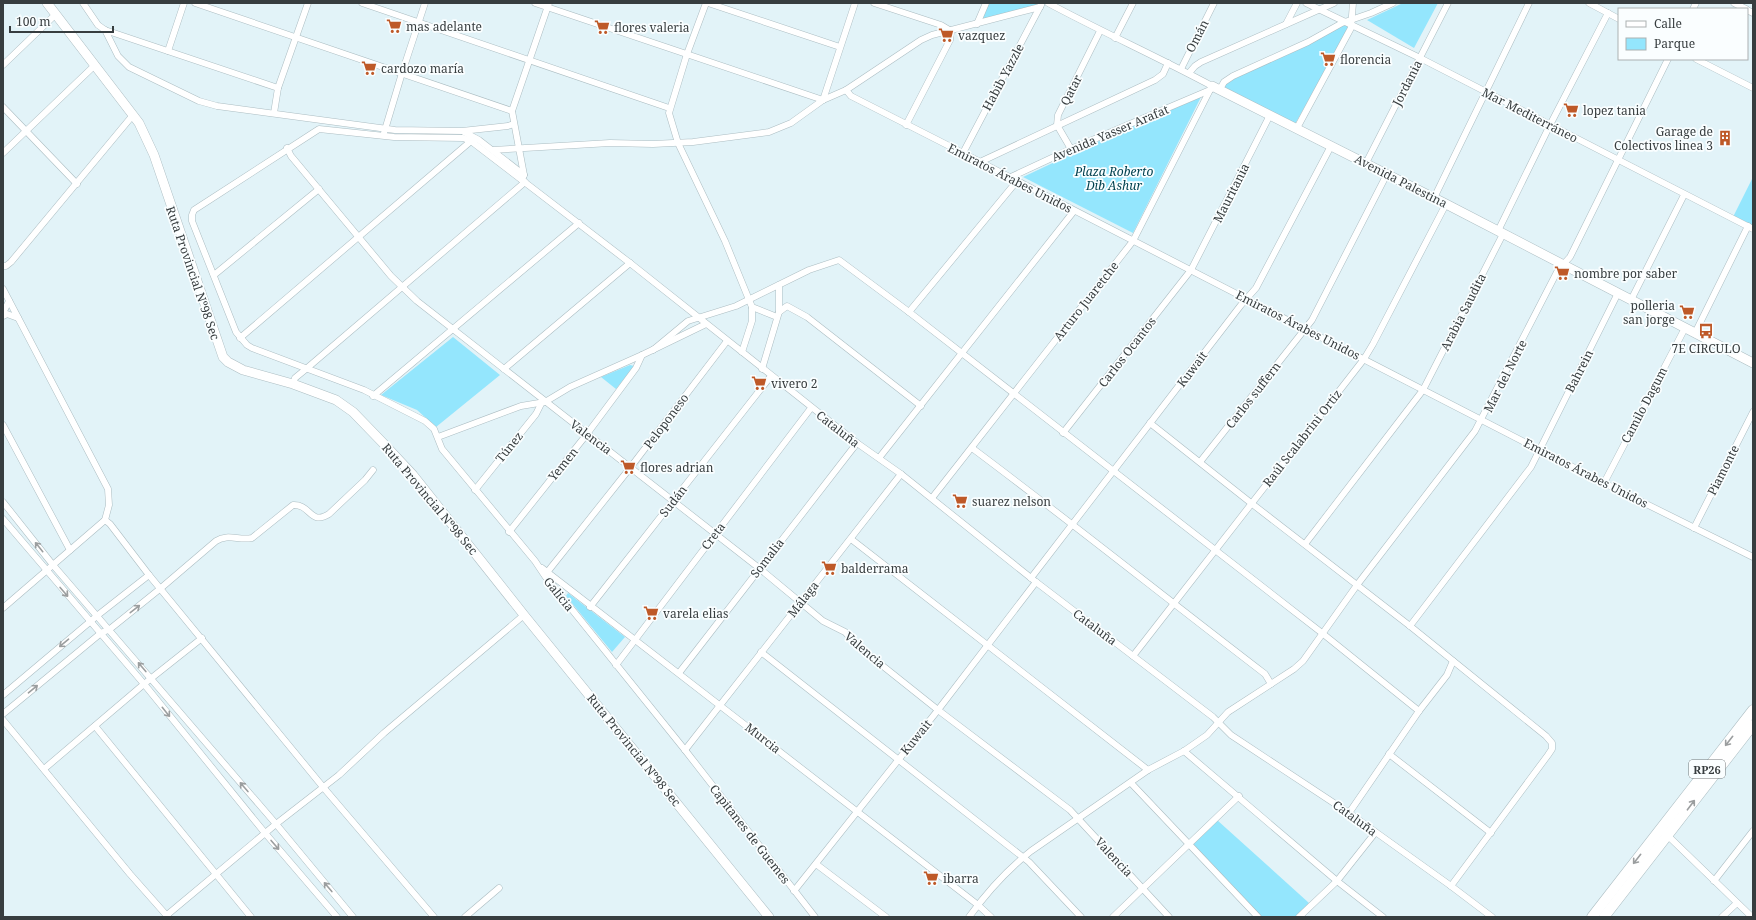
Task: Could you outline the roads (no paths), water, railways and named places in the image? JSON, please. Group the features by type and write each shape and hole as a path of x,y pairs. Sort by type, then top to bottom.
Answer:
{"main road":[{"name":"RP26","path":"1604,917 1753,710"},
{"name":"RP26","path":"1592,917 1751,732"}],"street":[{"name":"Ruta Provincial Nº98 Sec","path":"47,3 133,115 143,131 154,155 223,356 228,362 243,370 293,384 336,400 353,412 383,442 413,475 524,615 769,917"},
{"path":"83,3 98,25 105,30 278,88"},
{"path":"168,51 184,3"},
{"path":"195,3 512,111"},
{"path":"274,113 278,88 308,3"},
{"path":"362,3 669,108"},
{"path":"384,136 402,73 425,3"},
{"path":"535,3 548,5 823,100"},
{"path":"742,352 752,321 752,307 725,241 678,143 669,117 669,108 687,54 707,3 840,47"},
{"path":"823,100 855,3"},
{"path":"874,3 941,25 951,31"},
{"path":"977,24 986,3"},
{"name":"Avenida Palestina","path":"1048,3 1100,31 1181,69 1214,88 1297,128 1446,204 1753,363"},
{"path":"1115,38 1133,3"},
{"name":"Omán","path":"1181,69 1214,3"},
{"path":"1286,24 1297,3"},
{"path":"1306,3 1345,22"},
{"path":"1189,73 1201,62 1334,3"},
{"path":"1297,128 1352,22 1352,3"},
{"name":"Avenida Yasser Arafat","path":"1011,177 1071,149 1214,88 1233,76 1308,42 1345,22 1352,22 1392,3"},
{"name":"Jordania","path":"1366,164 1448,3"},
{"path":"1434,198 1529,3"},
{"path":"1589,3 1618,18"},
{"path":"1734,3 1744,8"},
{"path":"524,179 520,149 512,111 548,5"},
{"path":"492,150 610,143 678,143 761,133 781,128 797,120 823,100 846,90 921,40 932,35 977,24 1042,5"},
{"name":"Habib Yazzle","path":"963,153 1042,5"},
{"name":"Arabia Saudita","path":"1305,544 1423,390 1501,233 1550,125 1608,13"},
{"path":"3,65 55,15"},
{"name":"Mar Mediterráneo","path":"1352,22 1486,93 1750,228"},
{"path":"105,30 122,62 138,73 199,101 232,109 274,113 385,129 462,131 514,124"},
{"path":"906,125 950,40 951,31"},
{"name":"Qatar","path":"1058,125 1058,115 1100,31"},
{"name":"Mar del Norte","path":"1271,684 1298,666 1357,585 1482,420 1558,270 1570,257 1667,60"},
{"path":"1698,60 1753,88"},
{"path":"980,162 1155,80 1163,74 1168,63"},
{"path":"3,154 94,66"},
{"name":"Arturo Juaretche","path":"932,498 1133,241 1214,88"},
{"name":"Emiratos Árabes Unidos","path":"846,90 851,96 906,125 1248,298 1423,390 1753,558"},
{"path":"3,107 77,184"},
{"path":"3,266 6,266 11,262 133,115"},
{"name":"Mauritania","path":"1191,270 1270,115"},
{"path":"319,129 321,120"},
{"path":"1058,125 1071,149"},
{"path":"472,141 240,338 236,332 192,221 192,212 287,148 319,129 418,139 463,138 472,141 524,179"},
{"path":"462,131 479,140 492,150 524,179"},
{"name":"Kuwait","path":"794,891 938,710 987,646 1073,523 1240,305 1256,288 1331,146"},
{"name":"Valencia","path":"287,148 291,156 401,287 504,369 543,403 587,434 673,500 823,621 845,632 859,647 938,710 1070,810 1169,917"},
{"path":"1306,328 1312,320 1387,174"},
{"path":"293,384 295,378 524,179"},
{"name":"Cataluña","path":"524,179 811,408 932,498 1033,580 1218,722 1231,735 1349,813 1492,917"},
{"path":"909,312 1017,181"},
{"path":"214,275 319,189"},
{"path":"1631,300 1684,195"},
{"name":"Raúl Scalabrini Ortiz","path":"1133,656 1364,358 1373,344 1446,204"},
{"path":"879,458 1074,211"},
{"path":"373,396 579,223"},
{"path":"1695,333 1750,228"},
{"path":"653,350 683,324 736,306 809,270 839,260 909,312 1214,551 1322,633 1419,711"},
{"path":"504,369 630,263"},
{"name":"Carlos Ocantos","path":"1063,433 1191,270"},
{"path":"762,369 778,314 779,285"},
{"path":"3,288 108,489 109,505 105,520 3,608"},
{"name":"Bahrein","path":"1410,626 1525,477 1618,293"},
{"path":"9,301 3,314 18,318"},
{"path":"778,314 787,306 807,317 921,406"},
{"path":"752,307 778,314"},
{"path":"438,437 521,406 543,403 570,387 653,350 706,324"},
{"name":"Carlos suffern","path":"1200,462 1306,328"},
{"name":"Camilo Dagum","path":"1604,483 1685,328"},
{"name":"Galicia","path":"240,338 252,348 364,390 373,396 425,421 434,429 438,437 439,446 509,532 535,561 616,665 685,750"},
{"name":"Peloponeso","path":"545,574 630,468 727,341"},
{"name":"Yemen","path":"509,532 587,434 636,368 642,355"},
{"name":"Sudán","path":"590,607 771,376"},
{"name":"Túnez","path":"476,490 543,403"},
{"name":"Creta","path":"616,665 811,408"},
{"name":"Piamonte","path":"1694,528 1753,412"},
{"path":"1150,423 1251,504 1410,626 1546,736 1552,743 1552,749 1548,755 1451,886"},
{"path":"3,425 70,550"},
{"name":"Somalia","path":"679,673 857,443"},
{"path":"969,917 988,891 1022,857 1131,784 1148,770 1184,751 1207,735 1228,712 1271,684 1265,674 1174,604 1073,523 972,448"},
{"path":"3,714 101,633 110,629 161,588 216,541 225,536 245,540 252,538 293,505 302,506 316,518 323,518 365,480 373,470"},
{"name":"Málaga","path":"685,750 901,474"},
{"path":"3,502 54,565 276,824 352,917"},
{"path":"3,519 46,572 101,633 144,684 337,917"},
{"path":"105,520 110,524 149,575 323,787 434,917"},
{"path":"851,539 1148,770"},
{"name":"Murcia","path":"545,574 721,705 978,905 991,917"},
{"path":"3,695 98,615 149,575"},
{"path":"3,720 130,874 168,916 215,874 349,767 384,733 524,615"},
{"path":"44,769 144,684 202,638"},
{"path":"761,652 1029,862 1081,917"},
{"path":"1349,813 1419,711 1447,676 1453,661"},
{"path":"95,726 251,917"},
{"name":"Capitanes de Guemes","path":"685,750 815,917"},
{"path":"1184,751 1239,796 1337,881 1383,917"},
{"path":"1389,754 1491,833"},
{"path":"1131,784 1258,917"},
{"path":"1113,917 1239,796"},
{"path":"1714,881 1753,831"},
{"path":"1664,832 1752,917"},
{"path":"1299,917 1337,881 1375,833"},
{"path":"816,864 886,917"},
{"path":"465,917 499,888"},
{"path":"1722,917 1737,903"}],"place":[{"name":"mas adelante","path":"394,26"},
{"name":"flores valeria","path":"602,27"},
{"name":"vazquez","path":"946,35"},
{"name":"florencia","path":"1328,59"},
{"name":"cardozo maría","path":"369,68"},
{"name":"lopez tania","path":"1571,110"},
{"name":"Garage de Colectivos linea 3","path":"1725,138"},
{"name":"nombre por saber","path":"1562,273"},
{"name":"polleria san jorge","path":"1687,312"},
{"name":"7E CIRCULO","path":"1706,331"},
{"name":"vivero 2","path":"759,383"},
{"name":"flores adrian","path":"628,467"},
{"name":"suarez nelson","path":"960,501"},
{"name":"balderrama","path":"829,568"},
{"name":"varela elias","path":"651,613"},
{"name":"ibarra","path":"931,878"}],"park label":[{"name":"Plaza Roberto Dib Ashur","path":"1114,178"}]}
